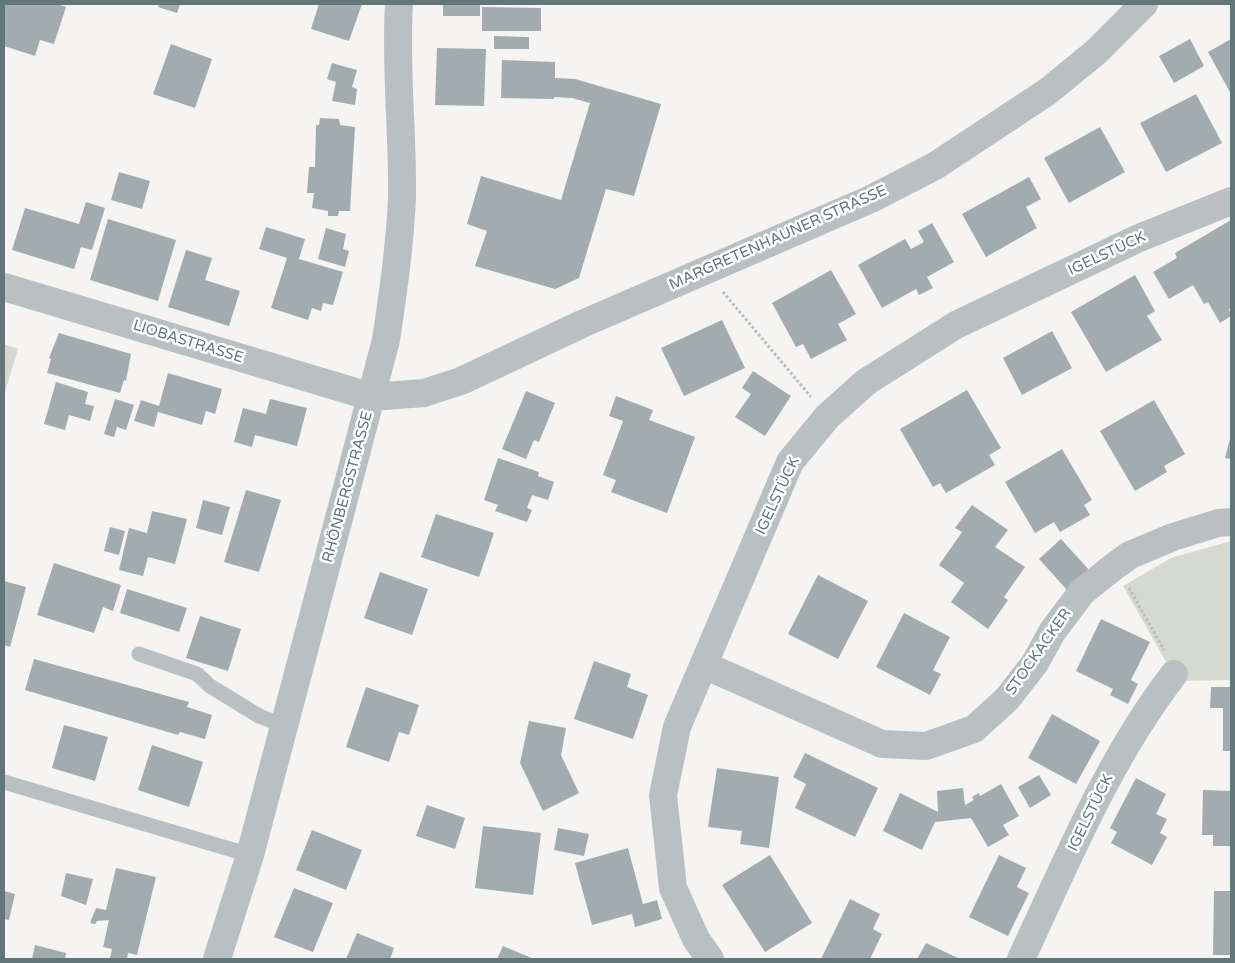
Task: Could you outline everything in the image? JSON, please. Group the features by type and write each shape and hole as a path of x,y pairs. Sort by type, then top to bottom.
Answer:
{"street":[{"name":"RHÖNBERGSTRASSE","path":"217,959 250,855 386,340 394,290 402,198 397,59 399,4"},
{"name":"MARGRETENHAUNER STRASSE","path":"372,398 424,393 461,381 704,270 871,198 934,166 1047,92 1096,52 1144,4"},
{"name":"IGELSTÜCK","path":"710,959 696,939 673,888 663,795 678,728 790,462 827,417 866,382 956,325 1139,238 1231,201"},
{"name":"LIOBASTRASSE","path":"4,287 372,398"},
{"name":"STOCKACKER","path":"704,665 882,744 926,746 974,729 1007,699 1035,663 1052,632 1082,592 1116,565 1130,555 1173,537 1218,522 1231,522"},
{"name":"IGELSTÜCK","path":"1021,959 1108,776 1148,708 1174,674"}],"lane":[{"path":"138,654 197,674 210,686 260,716 283,725"},
{"path":"4,782 250,855"}],"path":[{"path":"704,270 827,417"},
{"path":"1116,565 1176,671 1174,674"}],"shaded area":[{"path":"4,344 18,349 4,395"},
{"path":"1231,541 1231,680 1177,681 1123,586 1171,558"}],"building":[{"path":"4,4 57,4 66,7 54,44 40,40 35,56 4,46"},
{"path":"159,4 180,4 177,13 158,7"},
{"path":"319,4 362,4 349,41 311,29"},
{"path":"443,4 480,4 480,16 443,16"},
{"path":"482,7 541,8 541,31 482,31"},
{"path":"494,36 529,37 529,49 494,49"},
{"path":"1190,39 1204,66 1174,83 1159,56"},
{"path":"1231,39 1231,94 1208,52"},
{"path":"171,44 212,59 195,108 153,94"},
{"path":"437,48 486,49 484,106 435,105"},
{"path":"502,60 555,62 555,78 575,79 661,104 634,196 606,189 579,278 555,289 475,266 487,231 467,224 481,176 561,200 590,103 572,98 501,98"},
{"path":"332,63 357,70 352,87 357,89 355,105 332,101 336,82 327,79"},
{"path":"1196,94 1222,143 1166,172 1140,123"},
{"path":"320,118 339,119 340,125 355,127 350,211 339,211 338,216 328,216 328,211 312,208 314,193 307,193 309,167 315,167 316,125 319,125"},
{"path":"1100,127 1125,172 1069,203 1044,158"},
{"path":"119,172 150,181 142,209 111,200"},
{"path":"1029,177 1041,199 1026,207 1037,228 986,257 962,214"},
{"path":"86,202 105,208 92,250 81,247 74,269 12,250 25,208 79,224"},
{"path":"108,219 176,240 158,301 90,280"},
{"path":"1231,220 1231,308 1229,309 1231,316 1220,323 1208,302 1204,304 1193,285 1169,299 1153,272 1177,258 1175,253"},
{"path":"932,223 954,262 927,277 933,288 919,295 916,289 882,308 858,265 905,239 911,249 924,242 918,231"},
{"path":"266,227 305,239 299,259 343,272 333,305 323,303 321,311 312,308 308,320 271,308 287,258 259,249"},
{"path":"326,228 346,234 343,249 349,251 345,267 318,259"},
{"path":"186,250 212,258 205,280 240,291 229,326 168,307"},
{"path":"831,270 856,314 838,324 847,340 811,359 803,344 796,347 772,303"},
{"path":"1135,275 1155,311 1147,316 1162,340 1106,372 1071,312"},
{"path":"722,320 745,368 684,396 661,348"},
{"path":"1052,331 1072,368 1022,395 1003,358"},
{"path":"59,333 131,354 126,381 124,380 120,393 47,373 51,359 49,358"},
{"path":"753,371 791,396 765,436 735,417 751,394 742,388"},
{"path":"168,373 222,389 215,414 206,411 202,425 158,412 154,427 134,421 141,400 159,406"},
{"path":"56,382 88,392 85,404 94,406 90,421 69,415 65,430 44,424"},
{"path":"967,390 1001,448 989,455 995,465 946,493 940,483 933,487 900,429"},
{"path":"526,391 555,403 539,442 534,440 526,459 502,449"},
{"path":"616,396 653,410 649,420 695,437 667,513 611,492 616,480 603,475 623,421 609,416"},
{"path":"115,399 134,405 126,430 117,427 114,437 104,434"},
{"path":"270,399 307,408 297,446 255,435 252,447 234,442 243,408 266,414"},
{"path":"1154,400 1185,454 1164,466 1167,472 1135,491 1100,431"},
{"path":"1231,435 1231,459 1225,458"},
{"path":"1062,449 1092,500 1084,505 1090,515 1060,532 1054,522 1035,533 1005,482"},
{"path":"498,458 539,472 538,476 554,482 548,500 532,495 527,508 532,510 527,522 495,511 498,505 484,500"},
{"path":"246,490 281,500 259,572 224,562"},
{"path":"203,500 230,507 222,535 196,528"},
{"path":"972,505 1008,530 995,547 1025,567 1004,597 1008,600 988,629 951,602 964,583 939,565 962,532 955,528"},
{"path":"152,511 187,519 175,564 148,557 143,576 119,570 129,528 147,533"},
{"path":"436,514 494,533 479,577 421,557"},
{"path":"110,527 125,531 119,555 104,551"},
{"path":"1061,539 1090,571 1068,591 1039,559"},
{"path":"54,563 121,585 113,611 103,607 94,633 37,615"},
{"path":"380,572 428,589 412,635 364,618"},
{"path":"818,575 868,601 838,659 788,634"},
{"path":"4,581 26,587 10,647 4,645"},
{"path":"127,589 187,608 179,632 120,613"},
{"path":"904,613 950,637 933,670 941,674 930,695 876,667"},
{"path":"200,616 241,629 228,671 186,658"},
{"path":"1101,619 1150,642 1131,680 1138,684 1128,704 1110,695 1113,689 1076,671"},
{"path":"34,659 189,702 187,707 212,715 205,739 180,732 178,735 25,690"},
{"path":"594,661 631,674 627,687 648,695 633,739 574,719"},
{"path":"366,687 419,705 409,735 399,732 389,762 346,747"},
{"path":"1211,687 1231,687 1231,751 1223,751 1223,708 1210,708"},
{"path":"1052,714 1100,741 1076,784 1028,758"},
{"path":"529,721 566,728 561,755 579,793 543,811 520,763"},
{"path":"64,725 108,737 95,781 52,768"},
{"path":"152,745 203,762 189,807 138,790"},
{"path":"805,753 878,788 855,837 795,808 806,784 793,777"},
{"path":"717,768 779,777 769,848 740,844 742,831 708,827"},
{"path":"1039,775 1051,795 1030,808 1018,787"},
{"path":"1136,778 1166,794 1156,814 1167,819 1160,833 1167,837 1152,865 1111,843 1117,832 1110,828"},
{"path":"1001,784 1019,816 1003,825 1009,835 988,847 971,818 935,822 922,850 883,831 900,793 938,812 937,791 963,788 965,805 974,800 972,797 979,793 980,796"},
{"path":"1203,790 1231,791 1231,846 1213,846 1213,835 1202,835"},
{"path":"427,805 465,818 455,849 416,836"},
{"path":"483,826 541,833 533,895 475,888"},
{"path":"558,828 589,834 584,856 554,850"},
{"path":"312,830 362,850 346,890 296,870"},
{"path":"628,848 643,904 657,900 662,919 635,927 632,914 592,925 575,863"},
{"path":"770,855 812,923 765,952 722,885"},
{"path":"999,855 1026,868 1017,887 1029,893 1008,936 969,917"},
{"path":"116,868 156,877 137,955 128,953 127,959 110,958 112,949 103,947 109,920 97,921 95,924 90,923 96,908 106,910"},
{"path":"66,873 93,879 86,905 61,896"},
{"path":"294,888 333,903 313,952 274,937"},
{"path":"4,891 15,894 9,920 4,919"},
{"path":"1214,891 1231,891 1231,955 1213,955"},
{"path":"850,899 880,914 873,929 882,934 870,959 821,959"},
{"path":"357,933 394,948 390,959 346,959"},
{"path":"926,943 960,959 917,959"},
{"path":"35,945 66,953 65,959 32,959"},
{"path":"503,946 534,959 497,959"}]}
